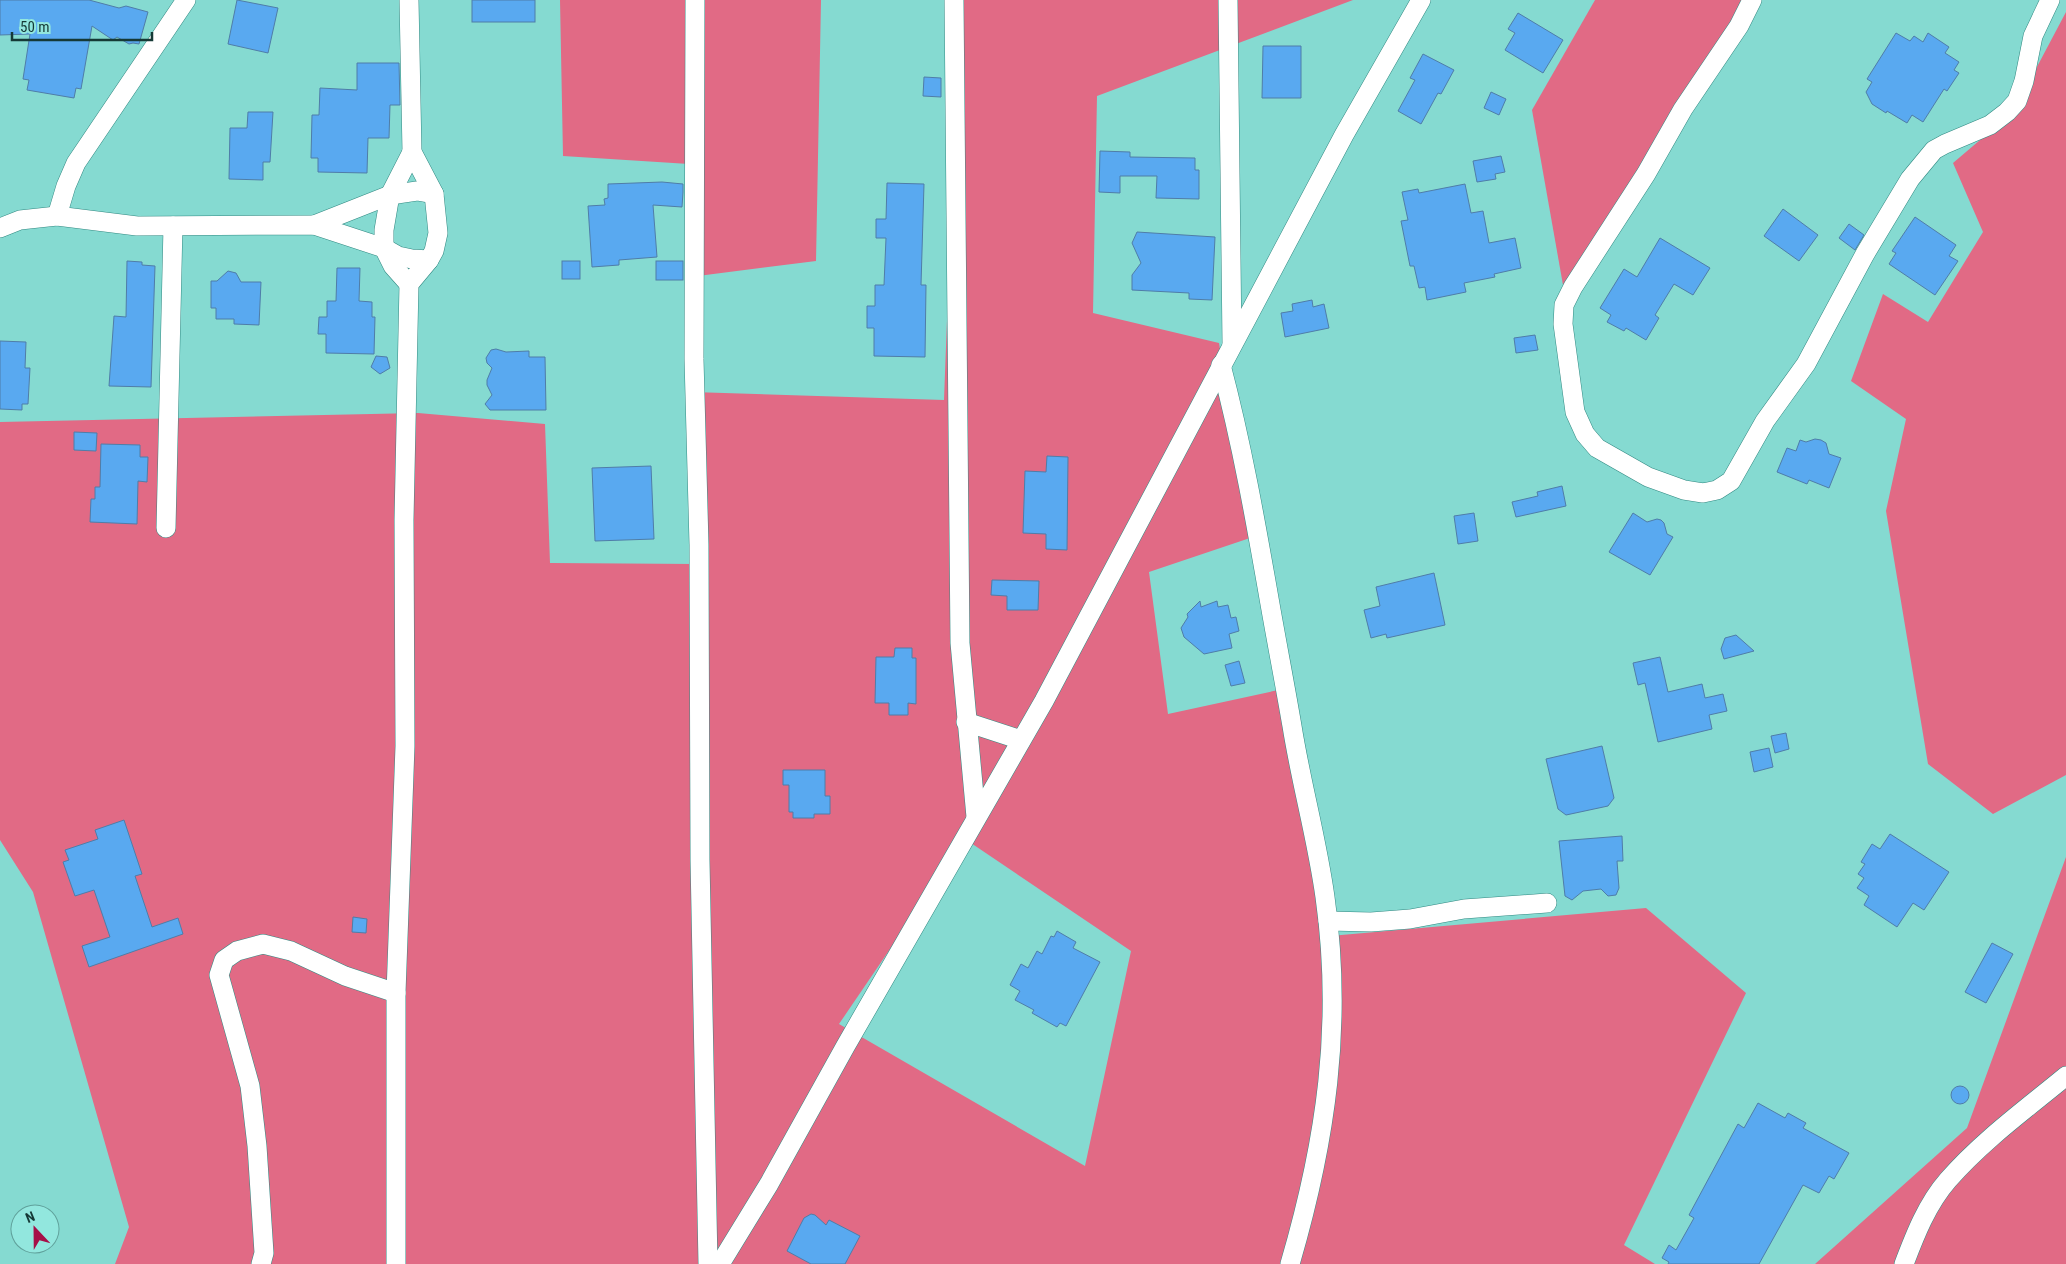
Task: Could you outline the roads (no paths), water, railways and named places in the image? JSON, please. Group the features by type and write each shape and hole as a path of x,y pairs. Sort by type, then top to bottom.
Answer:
{"street":[{"path":"57,216 66,186 76,163 186,0"},
{"path":"396,1264 396,993 405,746 404,520 410,284 434,251 438,233 434,194 412,152 409,0"},
{"path":"695,0 694,359 699,545 700,870 708,1264"},
{"path":"954,0 959,412 958,577 960,644 976,817"},
{"path":"1228,0 1232,346"},
{"path":"720,1264 769,1184 845,1047 1021,740 1344,135 1421,0"},
{"path":"1752,0 1739,26 1683,109 1646,174 1573,287 1564,305 1562,324 1575,412 1585,434 1597,448 1648,477 1684,490 1703,493 1717,490 1731,481 1765,421 1806,364 1865,254 1910,178 1927,158 1945,144 1990,125 2007,112 2017,101 2024,81 2033,36 2050,0"},
{"path":"410,284 394,266 384,248 384,230 390,195 412,152"},
{"path":"314,225 390,195 417,191 434,194"},
{"path":"0,228 20,220 57,216 137,226 314,225 384,248 405,258 429,260"},
{"path":"166,528 173,226"},
{"path":"1221,365 1233,412 1255,522 1297,759 1318,849 1328,921 1333,986 1333,1036 1328,1094 1316,1160 1290,1264"},
{"path":"966,722 1021,740"},
{"path":"1328,921 1371,922 1410,919 1464,909 1547,903"},
{"path":"261,1264 264,1253 257,1146 250,1086 219,975 224,960 237,951 263,944 291,951 345,976 396,993"},
{"path":"1904,1264 1919,1224 1948,1181 1984,1145 2066,1076"}]}
